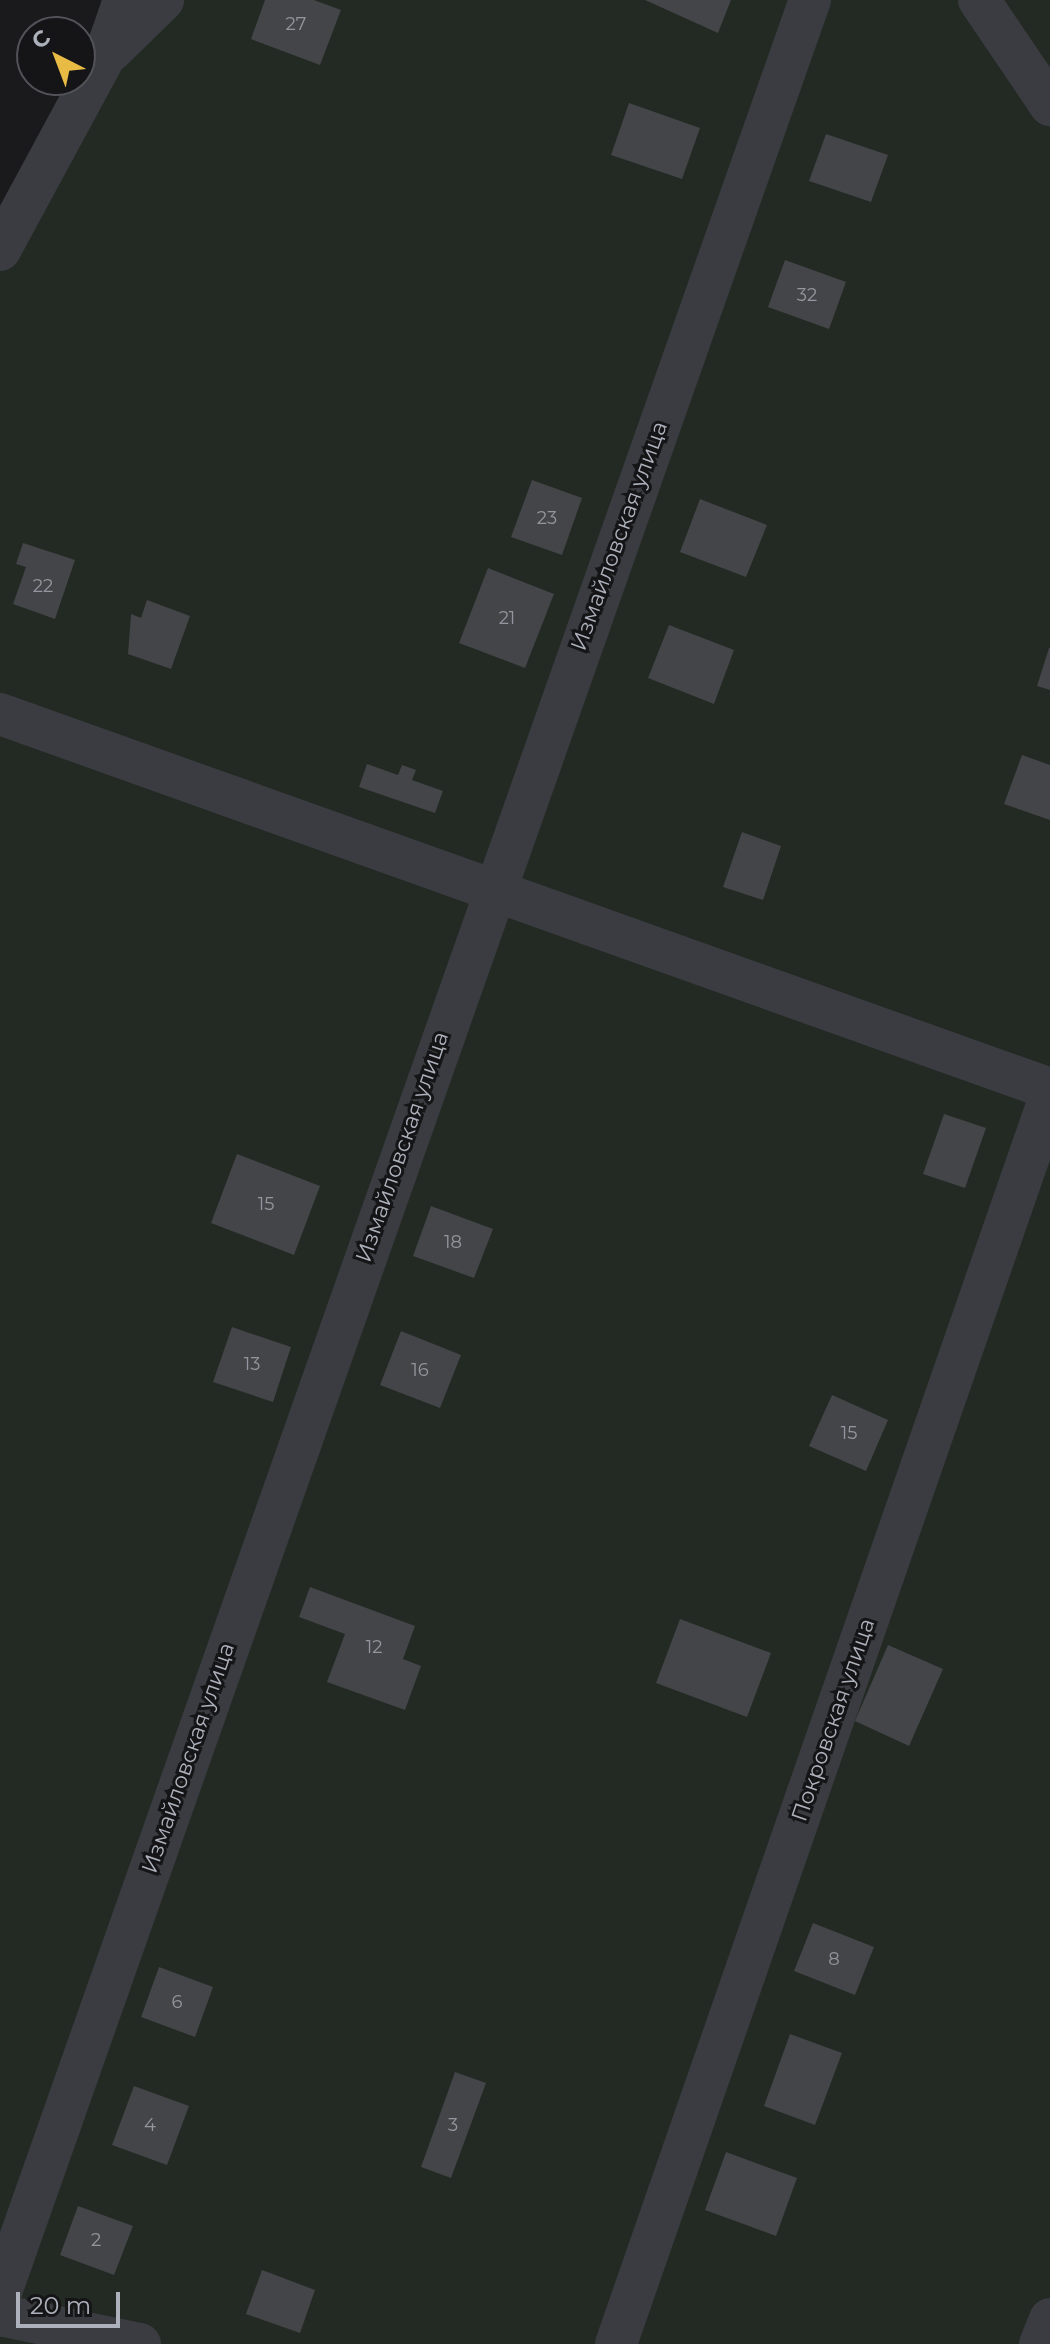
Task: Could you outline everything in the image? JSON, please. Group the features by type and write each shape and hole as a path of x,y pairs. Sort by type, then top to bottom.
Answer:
{"street":[{"path":"0,250 104,58 124,0"},
{"path":"104,58 163,0"},
{"name":"Измайловская улица","path":"0,2295 492,889 810,0"},
{"path":"979,0 1050,105"},
{"path":"0,714 1050,1089"},
{"name":"Покровская улица","path":"616,2344 1050,1096"},
{"path":"0,2315 140,2344"},
{"path":"1040,2344 1050,2319"}],"shaded area":[{"path":"140,0 1050,0 1050,2344 0,2344 0,224 80,96 96,96 96,70"}],"building":[{"path":"265,0 314,0 341,10 320,65 251,39"},
{"path":"645,0 731,0 718,33"},
{"path":"629,103 700,128 682,179 611,155"},
{"path":"826,134 888,155 871,202 809,181"},
{"path":"785,260 846,282 829,329 768,307"},
{"path":"532,480 582,498 562,555 511,537"},
{"path":"700,499 767,525 746,577 680,552"},
{"path":"23,543 75,560 55,619 13,604 26,567 16,564"},
{"path":"488,568 554,594 525,668 459,643"},
{"path":"147,600 190,616 171,669 128,654 131,614 141,618"},
{"path":"669,625 734,650 714,704 648,678"},
{"path":"1050,648 1050,690 1037,686"},
{"path":"1022,755 1050,765 1050,820 1004,804"},
{"path":"367,764 398,775 402,765 416,770 412,780 443,791 435,813 359,787"},
{"path":"742,832 781,846 763,900 723,887"},
{"path":"944,1114 986,1128 965,1188 923,1174"},
{"path":"237,1154 320,1186 294,1255 211,1223"},
{"path":"431,1206 493,1229 474,1278 413,1256"},
{"path":"232,1327 291,1347 273,1402 213,1382"},
{"path":"401,1331 461,1355 440,1408 380,1385"},
{"path":"832,1395 888,1420 866,1471 809,1446"},
{"path":"310,1587 415,1626 403,1659 421,1666 405,1710 327,1682 345,1634 299,1617"},
{"path":"680,1619 771,1653 747,1717 656,1683"},
{"path":"888,1645 943,1669 909,1746 855,1721"},
{"path":"813,1923 874,1947 855,1995 794,1971"},
{"path":"159,1967 213,1987 195,2037 141,2017"},
{"path":"790,2034 842,2053 815,2125 764,2106"},
{"path":"455,2072 486,2083 451,2178 421,2167"},
{"path":"134,2086 189,2106 167,2165 112,2145"},
{"path":"726,2152 797,2178 776,2236 705,2210"},
{"path":"78,2206 133,2226 114,2275 60,2255"},
{"path":"262,2270 315,2290 300,2333 246,2314"}]}
